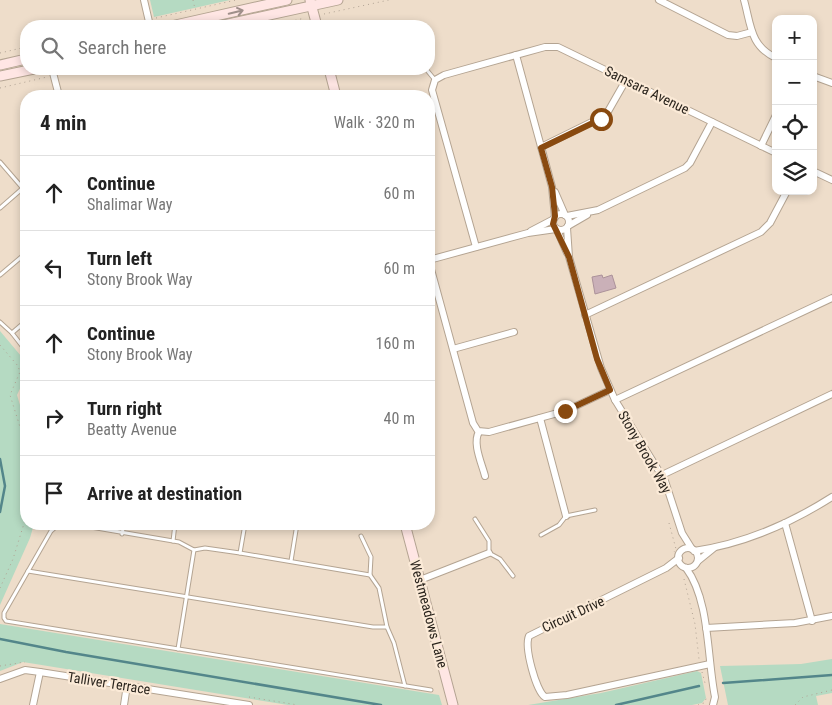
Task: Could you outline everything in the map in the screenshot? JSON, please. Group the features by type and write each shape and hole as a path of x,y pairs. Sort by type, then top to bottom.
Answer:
{"street":[{"path":"144,0 148,20"},
{"path":"198,20 287,0"},
{"path":"243,20 311,3 338,0"},
{"path":"659,0 728,35 738,36 752,32"},
{"path":"744,0 752,32 760,48 772,56"},
{"path":"311,3 315,20"},
{"name":"Samsara Avenue","path":"435,80 516,55 546,47 558,47 772,151"},
{"path":"516,55 552,187 569,221 568,227"},
{"path":"0,65 20,60"},
{"path":"0,76 20,72"},
{"path":"54,75 58,90"},
{"path":"331,75 334,90"},
{"path":"817,77 832,83"},
{"path":"433,90 432,84 435,80"},
{"path":"541,148 606,115 626,80"},
{"path":"435,101 476,247"},
{"path":"435,259 528,233 568,227 590,213 685,168 695,156 712,122"},
{"path":"761,146 772,123"},
{"path":"817,173 832,180"},
{"path":"552,187 553,224 557,229"},
{"path":"585,315 761,232 770,223 784,195"},
{"path":"528,233 560,214 566,216 590,213"},
{"name":"Stony Brook Way","path":"568,227 569,257"},
{"name":"Stony Brook Way","path":"557,229 569,257 597,359 610,390 662,475 670,493 682,533 693,550 697,562"},
{"path":"435,283 473,423 479,432"},
{"path":"616,400 832,298"},
{"path":"453,349 514,332"},
{"path":"479,432 488,432 565,411 610,390"},
{"path":"662,475 832,394"},
{"path":"540,418 566,516"},
{"path":"479,432 476,436 476,443 485,476"},
{"path":"680,562 686,549 715,548 784,523 832,497"},
{"path":"784,523 812,621"},
{"name":"Westmeadows Lane","path":"407,530 454,705"},
{"name":"Stony Brook Way","path":"680,562 682,533"},
{"path":"680,562 697,562 715,548"},
{"path":"420,580 489,553"},
{"path":"680,562 695,583"},
{"name":"Circuit Drive","path":"680,562 529,636 527,647 538,690 545,697 567,695 710,664"},
{"path":"697,562 695,583 706,628 715,697 714,705"},
{"path":"706,628 812,621 832,616"},
{"name":"Talliver Terrace","path":"0,678 25,670 127,685 214,702 249,705"},
{"path":"33,705 40,672"},
{"path":"124,705 127,685"}],"lane":[{"path":"431,75 435,80"},
{"path":"0,162 20,185"},
{"path":"0,208 20,191"},
{"path":"0,275 20,258"},
{"path":"0,322 20,343"},
{"path":"12,333 20,326"},
{"path":"541,535 559,526 566,516 595,510"},
{"path":"475,519 488,541 489,553 500,559 513,576"},
{"path":"52,530 4,613 6,621 430,690"},
{"path":"102,530 185,544 194,550 205,548 370,575"},
{"path":"122,534 123,530"},
{"path":"173,542 174,530"},
{"path":"240,553 244,530"},
{"path":"291,561 296,530"},
{"path":"361,536 371,557 370,575 379,588 387,627 394,643 405,686"},
{"path":"178,649 194,550"},
{"path":"28,571 186,595 373,627 387,627"}],"path":[{"path":"193,0 195,9"},
{"path":"159,20 195,9 236,0"},
{"path":"297,20 389,0"},
{"path":"0,53 20,48"},
{"path":"0,88 43,75"},
{"path":"0,345 20,372 10,395 20,427"},
{"path":"669,523 676,549 670,556 680,562 692,612 700,665 706,687"},
{"path":"0,588 13,559 22,530"},
{"path":"795,705 802,697 832,690"},
{"path":"698,705 704,703 708,695"}],"green space":[{"path":"150,0 230,0 154,17"},
{"path":"0,331 20,355 20,389 17,395 20,405 20,530 32,530 0,605"},
{"path":"0,624 439,695 442,705 288,705 23,662 0,671"},
{"path":"832,659 832,693 816,696 818,705 728,705 720,666 801,664"},
{"path":"697,671 701,673 706,698 702,703 692,705 528,705 601,693"}],"building":[{"path":"602,275 603,278 612,275 616,288 595,294 592,277"}],"waterway":[{"path":"0,459 5,486 0,512"},
{"path":"0,639 66,652 381,705"},
{"path":"723,683 832,675"},
{"path":"616,705 699,686"}],"route":[{"path":"565,411 610,390 597,359 569,257 553,224 555,216 552,187 541,148 601,119"}]}
